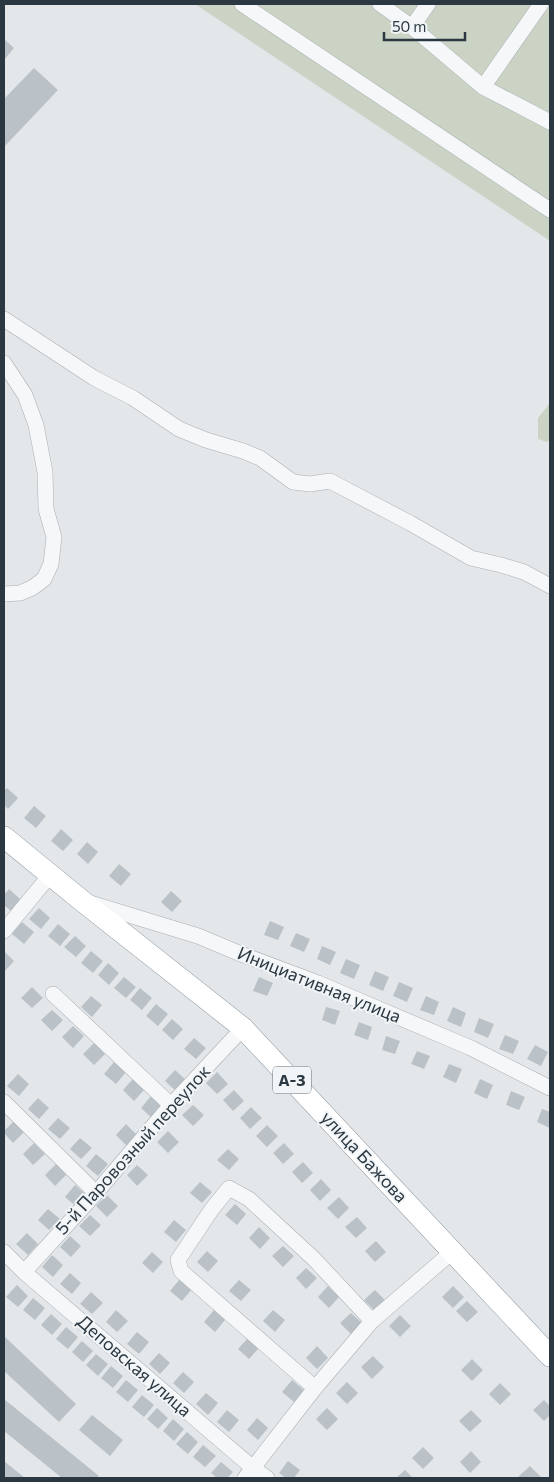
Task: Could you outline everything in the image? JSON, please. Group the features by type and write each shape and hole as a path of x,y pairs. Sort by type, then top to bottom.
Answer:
{"highway":[{"name":"улица Бажова","path":"4,836 81,900 243,1028 550,1356"}],"street":[{"path":"242,4 550,210"},
{"path":"380,4 412,27 483,87 550,122"},
{"path":"412,27 428,4"},
{"path":"483,87 541,4"},
{"path":"4,320 94,378 133,398 179,429 260,458 293,482 310,484 330,482 410,523 471,558 524,572 550,586"},
{"path":"4,363 25,395 36,424 45,472 46,509 54,537 51,564 44,579 32,588 20,593 4,594"},
{"path":"4,931 50,874"},
{"name":"Инициативная улица","path":"81,900 198,936 318,983 471,1048 550,1088"},
{"path":"53,994 171,1105"},
{"name":"5-й Паровозный переулок","path":"24,1272 96,1193 171,1105 243,1028"},
{"path":"4,1102 96,1193"},
{"path":"315,1388 181,1271 178,1260 212,1208 229,1188 249,1199 314,1259 372,1321"},
{"name":"Деповская улица","path":"4,1252 249,1473 267,1478"},
{"path":"249,1473 315,1388 372,1321 452,1252"}],"green space":[{"path":"195,4 550,4 550,241"},
{"path":"550,403 550,439 547,442 538,439 538,418"}],"building":[{"path":"4,39 14,48 4,60"},
{"path":"34,68 58,90 4,147 4,99"},
{"path":"7,788 18,798 8,809 4,805 4,791"},
{"path":"34,806 46,816 36,828 24,818"},
{"path":"61,829 73,840 63,851 51,841"},
{"path":"87,842 98,852 88,864 77,854"},
{"path":"119,864 131,874 121,886 109,876"},
{"path":"9,889 20,899 11,911 4,905 4,895"},
{"path":"171,891 182,901 172,912 161,902"},
{"path":"39,908 50,918 41,929 29,919"},
{"path":"270,921 284,927 278,940 264,935"},
{"path":"22,922 34,932 24,944 12,934"},
{"path":"58,924 70,934 60,946 48,936"},
{"path":"296,933 310,939 304,952 290,946"},
{"path":"75,936 86,946 76,957 64,947"},
{"path":"322,946 336,952 330,965 317,959"},
{"path":"4,951 14,961 4,972"},
{"path":"91,951 103,961 93,973 81,963"},
{"path":"346,959 360,965 354,979 340,973"},
{"path":"108,963 119,973 109,985 98,975"},
{"path":"375,971 389,977 383,991 369,985"},
{"path":"124,977 136,987 126,998 114,988"},
{"path":"259,977 273,983 267,996 253,991"},
{"path":"399,982 413,988 407,1002 393,996"},
{"path":"32,987 43,998 32,1008 21,998"},
{"path":"140,988 152,998 142,1010 130,1000"},
{"path":"91,996 102,1005 92,1017 81,1007"},
{"path":"426,996 439,1002 434,1015 420,1010"},
{"path":"156,1004 168,1014 158,1026 146,1016"},
{"path":"326,1007 340,1011 335,1025 322,1020"},
{"path":"453,1007 466,1013 461,1027 447,1021"},
{"path":"52,1010 63,1020 52,1031 41,1020"},
{"path":"479,1018 494,1024 488,1038 474,1032"},
{"path":"172,1019 183,1029 173,1040 162,1030"},
{"path":"359,1022 372,1027 368,1040 354,1035"},
{"path":"73,1026 84,1036 73,1048 62,1037"},
{"path":"505,1035 519,1041 513,1054 499,1049"},
{"path":"386,1036 400,1041 395,1054 382,1050"},
{"path":"194,1038 206,1048 196,1059 184,1049"},
{"path":"94,1043 105,1054 94,1065 83,1054"},
{"path":"535,1045 548,1052 541,1066 527,1059"},
{"path":"417,1051 430,1056 424,1069 411,1064"},
{"path":"114,1062 126,1072 116,1084 104,1074"},
{"path":"449,1064 462,1069 456,1083 443,1077"},
{"path":"175,1070 186,1080 176,1091 165,1081"},
{"path":"217,1072 228,1084 217,1094 206,1083"},
{"path":"18,1074 29,1084 19,1096 7,1086"},
{"path":"133,1079 144,1090 134,1101 123,1090"},
{"path":"480,1079 493,1085 487,1099 474,1093"},
{"path":"234,1090 244,1101 233,1111 223,1100"},
{"path":"511,1091 525,1097 519,1110 506,1105"},
{"path":"151,1096 162,1106 152,1118 141,1108"},
{"path":"38,1098 49,1108 39,1119 28,1109"},
{"path":"193,1105 204,1115 193,1126 182,1115"},
{"path":"251,1107 262,1118 250,1129 240,1118"},
{"path":"542,1109 550,1112 550,1128 537,1122"},
{"path":"58,1118 70,1128 60,1139 48,1129"},
{"path":"14,1121 24,1132 13,1143 4,1131"},
{"path":"126,1124 137,1135 127,1146 116,1135"},
{"path":"267,1125 278,1136 267,1147 256,1136"},
{"path":"168,1131 179,1142 168,1153 157,1142"},
{"path":"80,1138 92,1148 81,1159 70,1149"},
{"path":"34,1143 45,1154 33,1165 23,1154"},
{"path":"284,1143 294,1154 283,1164 273,1153"},
{"path":"228,1149 239,1159 229,1170 217,1160"},
{"path":"96,1154 108,1164 98,1176 86,1166"},
{"path":"303,1162 313,1173 302,1183 292,1172"},
{"path":"56,1164 66,1175 55,1186 45,1175"},
{"path":"137,1165 148,1175 137,1186 127,1175"},
{"path":"321,1179 331,1190 320,1201 310,1190"},
{"path":"200,1182 212,1192 202,1203 190,1193"},
{"path":"75,1185 86,1195 77,1207 65,1197"},
{"path":"107,1195 118,1206 107,1217 96,1206"},
{"path":"339,1197 349,1208 338,1219 327,1208"},
{"path":"235,1204 246,1214 237,1225 225,1215"},
{"path":"48,1209 60,1219 49,1230 38,1220"},
{"path":"90,1215 101,1225 90,1236 79,1226"},
{"path":"357,1217 367,1228 356,1238 345,1227"},
{"path":"174,1220 186,1230 176,1242 164,1232"},
{"path":"259,1227 270,1238 260,1249 249,1238"},
{"path":"27,1233 38,1244 28,1255 16,1244"},
{"path":"70,1236 81,1246 71,1257 60,1247"},
{"path":"376,1241 386,1252 375,1262 365,1251"},
{"path":"283,1246 294,1256 283,1267 272,1256"},
{"path":"207,1251 218,1261 208,1272 197,1262"},
{"path":"152,1252 163,1262 153,1273 142,1263"},
{"path":"52,1255 63,1265 53,1277 42,1267"},
{"path":"306,1268 317,1278 306,1289 296,1278"},
{"path":"70,1273 81,1283 72,1294 60,1284"},
{"path":"180,1279 192,1289 182,1301 170,1291"},
{"path":"239,1280 251,1290 241,1301 229,1291"},
{"path":"17,1285 28,1296 18,1307 6,1297"},
{"path":"328,1286 339,1297 329,1308 318,1297"},
{"path":"453,1286 464,1297 453,1308 442,1297"},
{"path":"375,1290 386,1301 375,1311 364,1300"},
{"path":"91,1292 103,1303 92,1314 80,1304"},
{"path":"33,1298 45,1308 35,1320 23,1310"},
{"path":"467,1301 478,1312 467,1322 456,1311"},
{"path":"116,1310 128,1321 117,1332 106,1322"},
{"path":"214,1310 225,1320 215,1332 204,1322"},
{"path":"273,1310 285,1320 275,1332 263,1321"},
{"path":"351,1313 362,1323 351,1334 340,1323"},
{"path":"51,1314 62,1324 52,1335 41,1325"},
{"path":"400,1315 411,1326 400,1337 389,1326"},
{"path":"66,1327 78,1337 68,1349 56,1339"},
{"path":"137,1332 149,1342 139,1354 127,1344"},
{"path":"4,1336 76,1404 59,1422 4,1371"},
{"path":"248,1338 259,1348 249,1359 238,1349"},
{"path":"82,1341 93,1351 83,1362 72,1352"},
{"path":"317,1346 328,1358 317,1369 306,1358"},
{"path":"159,1353 170,1363 160,1374 149,1364"},
{"path":"96,1354 108,1364 98,1376 86,1365"},
{"path":"373,1356 384,1367 372,1379 361,1367"},
{"path":"472,1359 483,1370 472,1381 461,1370"},
{"path":"111,1366 123,1376 113,1388 101,1378"},
{"path":"183,1372 194,1382 184,1393 173,1383"},
{"path":"126,1380 138,1390 128,1402 116,1392"},
{"path":"292,1380 304,1390 294,1402 282,1392"},
{"path":"347,1382 358,1393 347,1404 336,1393"},
{"path":"500,1383 511,1394 500,1405 489,1394"},
{"path":"206,1393 218,1403 208,1415 196,1404"},
{"path":"142,1395 154,1405 144,1417 132,1407"},
{"path":"4,1399 99,1476 96,1478 62,1478 4,1431"},
{"path":"544,1400 550,1406 550,1415 544,1421 533,1410"},
{"path":"157,1408 168,1418 158,1429 147,1419"},
{"path":"327,1408 338,1419 327,1430 316,1419"},
{"path":"227,1410 239,1420 229,1432 217,1422"},
{"path":"471,1410 482,1421 470,1432 459,1421"},
{"path":"92,1415 123,1440 110,1456 79,1430"},
{"path":"257,1418 268,1428 258,1440 247,1430"},
{"path":"173,1419 184,1429 174,1441 163,1431"},
{"path":"187,1432 198,1442 188,1454 176,1444"},
{"path":"203,1445 216,1456 205,1467 193,1457"},
{"path":"423,1447 434,1458 423,1469 412,1458"},
{"path":"471,1451 481,1462 470,1473 460,1462"},
{"path":"4,1461 25,1478 4,1478"},
{"path":"288,1461 300,1470 294,1478 286,1478 279,1473"},
{"path":"221,1462 233,1472 227,1478 217,1478 211,1473"},
{"path":"530,1466 541,1477 518,1477"},
{"path":"405,1470 413,1478 396,1478"}]}
